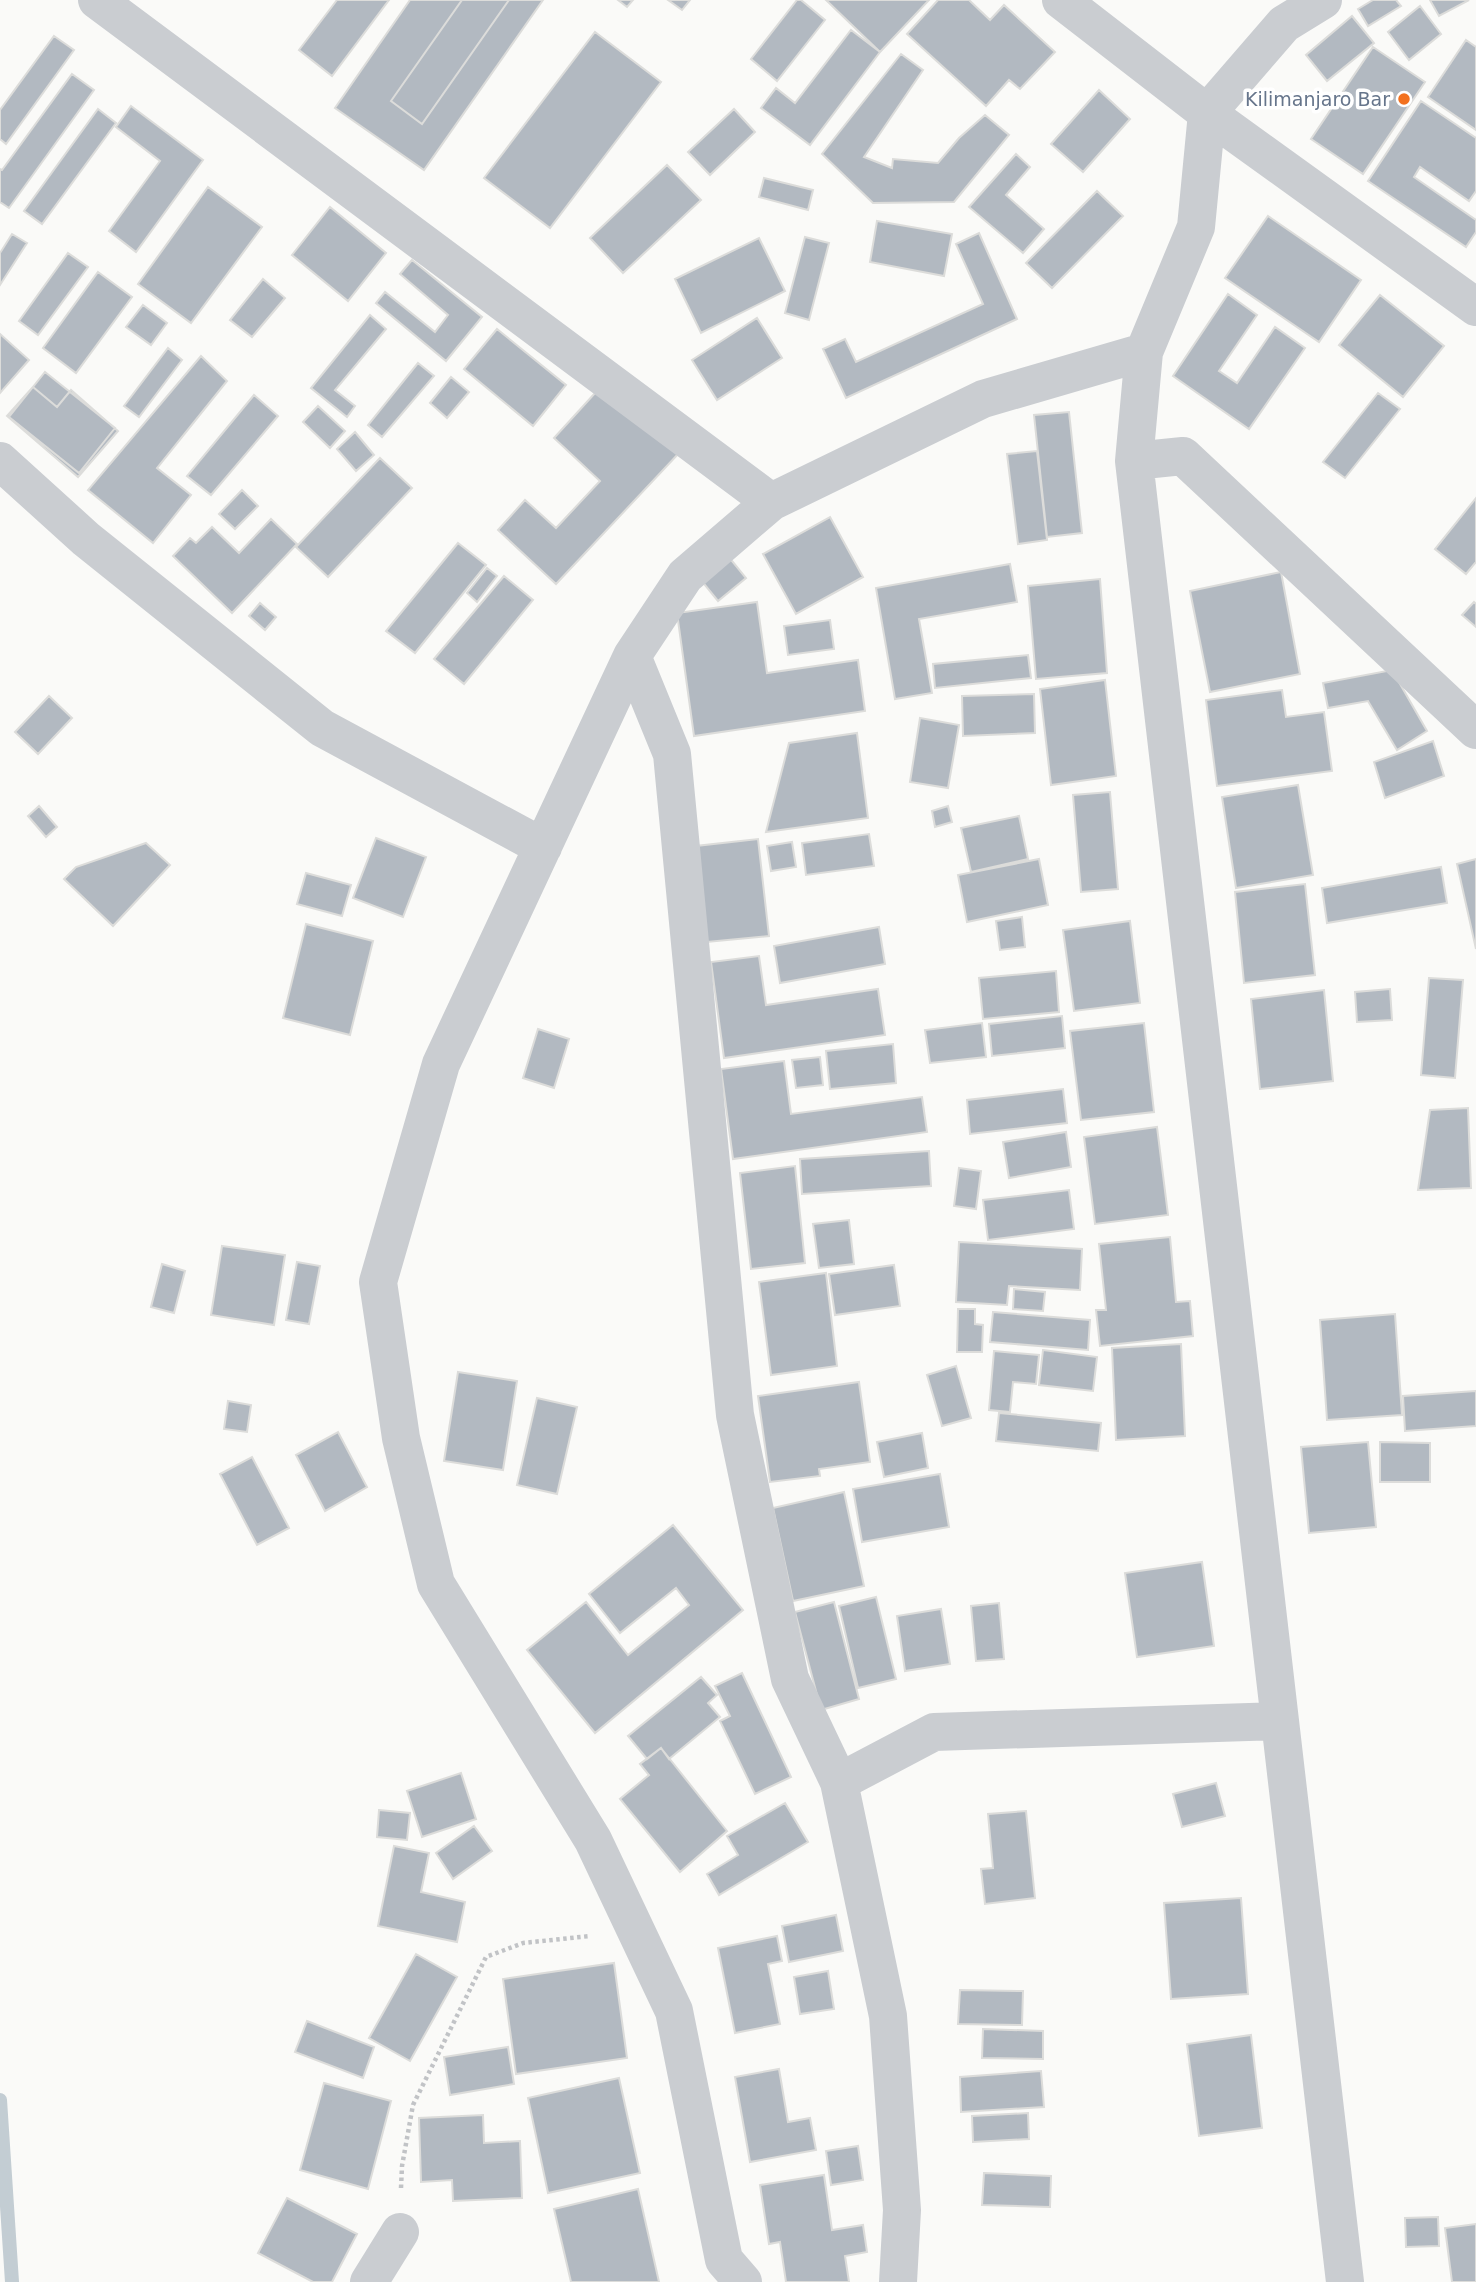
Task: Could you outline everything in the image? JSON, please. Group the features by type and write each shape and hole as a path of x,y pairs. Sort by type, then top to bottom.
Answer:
{"street":[{"path":"96,0 771,502"},
{"path":"1061,0 1207,113 1476,307"},
{"path":"1322,0 1284,24 1207,113 1196,227 1144,352 1134,461 1345,2282"},
{"path":"743,2282 724,2260 674,2011 593,1840 436,1584 401,1438 378,1282 441,1064 632,656 685,576 771,502 983,399 1144,352"},
{"path":"1134,461 1183,456 1476,730"},
{"path":"0,461 86,539 321,728 543,847"},
{"path":"632,656 672,754 735,1415 790,1679 839,1782 888,2016 902,2210 898,2282"},
{"path":"839,1782 934,1732 1280,1721"},
{"path":"369,2282 400,2232"}],"path":[{"path":"400,2232 402,2166 413,2105 486,1957 523,1943 636,1930"}],"building":[{"path":"337,0 389,0 332,76 299,50"},
{"path":"410,0 462,0 391,101 422,124 509,0 543,0 424,170 335,108"},
{"path":"462,0 509,0 422,124 391,101"},
{"path":"618,0 633,0 627,7"},
{"path":"668,0 690,0 682,10"},
{"path":"797,0 801,0 825,20 777,81 751,59"},
{"path":"826,0 929,0 880,52"},
{"path":"938,0 969,0 990,20 1004,5 1055,52 1020,89 1009,80 986,106 907,34"},
{"path":"1373,0 1396,0 1401,6 1368,26 1358,9"},
{"path":"1430,0 1469,0 1439,16"},
{"path":"1420,6 1441,34 1409,60 1388,32"},
{"path":"1352,16 1374,43 1327,81 1306,55"},
{"path":"851,30 880,52 810,145 761,108 776,88 795,103"},
{"path":"595,32 661,82 550,228 484,178"},
{"path":"54,36 74,50 6,144 0,139 0,110"},
{"path":"1466,40 1476,47 1476,130 1428,97"},
{"path":"1373,47 1425,82 1363,174 1311,139"},
{"path":"901,54 923,70 864,157 892,168 893,159 938,163 959,138 985,115 1009,135 954,202 873,203 822,154"},
{"path":"72,74 94,90 9,208 0,202 0,169 2,170"},
{"path":"1099,90 1130,119 1083,172 1051,144"},
{"path":"1421,101 1476,138 1476,191 1469,201 1420,167 1414,177 1476,220 1476,232 1466,247 1368,181"},
{"path":"131,106 203,160 136,252 109,231 160,161 116,127"},
{"path":"98,109 116,123 42,224 24,211"},
{"path":"734,109 755,132 710,175 688,152"},
{"path":"1016,154 1030,167 1006,195 1044,229 1023,253 969,207"},
{"path":"667,165 701,200 623,273 590,238"},
{"path":"764,178 813,190 808,210 759,197"},
{"path":"208,187 262,227 191,323 138,284"},
{"path":"1097,191 1123,216 1052,288 1026,263"},
{"path":"330,207 386,253 348,301 292,255"},
{"path":"1268,216 1361,280 1319,342 1225,278"},
{"path":"877,221 952,234 944,276 870,262"},
{"path":"979,233 1017,319 846,398 823,349 845,339 856,362 983,304 956,244"},
{"path":"12,234 27,243 0,285 0,253"},
{"path":"805,237 829,243 809,320 785,313"},
{"path":"759,238 785,291 701,333 675,279"},
{"path":"68,253 88,267 38,335 19,321"},
{"path":"412,260 482,317 446,361 376,303 385,292 435,332 448,315 400,274"},
{"path":"98,272 132,297 76,373 43,348"},
{"path":"263,279 285,298 252,337 230,320"},
{"path":"1228,294 1257,315 1219,371 1237,383 1275,327 1305,348 1249,429 1173,376"},
{"path":"1380,295 1444,346 1403,397 1339,345"},
{"path":"143,305 167,323 151,345 126,327"},
{"path":"370,315 386,329 335,390 355,406 347,417 311,388"},
{"path":"757,318 782,358 717,400 692,360"},
{"path":"497,329 566,385 533,426 464,369"},
{"path":"0,334 29,360 0,393"},
{"path":"168,348 182,360 139,417 124,406"},
{"path":"201,356 227,381 157,468 191,495 153,543 88,490"},
{"path":"418,363 434,376 382,437 368,425"},
{"path":"45,372 115,428 79,473 9,417"},
{"path":"451,377 469,392 447,418 430,403"},
{"path":"606,381 680,452 556,584 498,530 525,500 556,528 600,481 554,438"},
{"path":"33,387 57,407 71,390 118,431 78,477 7,416"},
{"path":"1378,393 1400,409 1345,478 1323,462"},
{"path":"254,395 278,416 211,495 187,476"},
{"path":"318,406 345,431 330,448 303,422"},
{"path":"1069,412 1082,533 1047,537 1034,415"},
{"path":"355,432 374,455 356,471 337,449"},
{"path":"1037,451 1047,540 1018,544 1007,454"},
{"path":"380,458 412,488 328,577 296,547"},
{"path":"242,490 258,506 235,529 219,514"},
{"path":"1476,498 1476,562 1466,574 1435,549"},
{"path":"830,517 863,577 796,614 763,554"},
{"path":"271,519 297,544 232,613 173,556 190,538 196,543 212,527 239,553"},
{"path":"458,543 486,565 415,653 386,631"},
{"path":"728,556 746,578 718,601 700,579"},
{"path":"1010,564 1017,602 919,619 932,693 895,699 876,588"},
{"path":"487,568 497,576 477,602 467,593"},
{"path":"1281,572 1300,674 1210,692 1190,591"},
{"path":"504,576 533,600 464,684 434,659"},
{"path":"1100,579 1107,673 1036,679 1028,586"},
{"path":"757,602 767,673 858,660 865,711 694,736 677,613"},
{"path":"1474,602 1476,604 1476,627 1462,615"},
{"path":"260,603 276,617 265,630 249,616"},
{"path":"830,620 834,649 788,655 784,626"},
{"path":"1028,655 1031,678 935,688 933,664"},
{"path":"1392,670 1427,731 1397,750 1368,701 1328,708 1323,683"},
{"path":"1105,680 1116,776 1051,785 1040,689"},
{"path":"1282,690 1286,717 1324,712 1332,771 1217,786 1206,700"},
{"path":"1034,694 1035,733 963,736 962,696"},
{"path":"49,696 72,718 38,754 15,732"},
{"path":"920,718 959,725 948,788 910,782"},
{"path":"857,733 868,818 766,832 789,743"},
{"path":"1433,741 1444,776 1385,798 1374,762"},
{"path":"1298,785 1313,875 1236,888 1222,797"},
{"path":"1110,792 1118,889 1081,892 1073,795"},
{"path":"39,806 57,827 46,837 28,816"},
{"path":"948,806 952,822 935,827 932,811"},
{"path":"1019,816 1028,859 971,872 961,828"},
{"path":"869,834 874,866 806,875 802,843"},
{"path":"376,838 426,857 403,917 353,898"},
{"path":"758,839 769,936 707,942 696,846"},
{"path":"792,842 796,867 771,871 767,846"},
{"path":"146,843 170,865 113,926 64,879 76,867"},
{"path":"1039,859 1048,905 967,922 958,875"},
{"path":"1476,859 1476,949 1457,864"},
{"path":"1441,867 1447,903 1327,923 1322,888"},
{"path":"306,873 351,885 342,916 297,904"},
{"path":"1305,884 1315,975 1244,983 1235,892"},
{"path":"1022,917 1025,947 1000,950 996,921"},
{"path":"1130,921 1140,1003 1074,1011 1063,930"},
{"path":"306,924 373,941 350,1035 283,1018"},
{"path":"879,927 885,964 780,983 774,946"},
{"path":"759,956 766,1005 878,989 885,1035 724,1058 711,962"},
{"path":"1056,971 1059,1012 983,1019 979,978"},
{"path":"1429,978 1463,980 1455,1078 1421,1075"},
{"path":"1390,989 1392,1020 1357,1022 1355,992"},
{"path":"1324,990 1333,1081 1260,1089 1251,999"},
{"path":"1062,1016 1065,1048 992,1056 989,1024"},
{"path":"982,1023 986,1057 930,1063 925,1030"},
{"path":"1144,1023 1154,1112 1081,1120 1070,1031"},
{"path":"538,1029 569,1039 554,1088 523,1078"},
{"path":"893,1044 896,1083 830,1089 826,1051"},
{"path":"820,1057 823,1085 796,1088 792,1060"},
{"path":"784,1061 791,1114 922,1097 927,1132 733,1159 721,1069"},
{"path":"1063,1089 1067,1123 970,1134 967,1100"},
{"path":"1468,1108 1471,1188 1418,1190 1430,1110"},
{"path":"1157,1127 1168,1215 1095,1224 1084,1137"},
{"path":"1066,1132 1071,1167 1009,1178 1003,1142"},
{"path":"929,1151 931,1186 802,1194 800,1159"},
{"path":"795,1166 805,1263 751,1269 740,1173"},
{"path":"959,1168 981,1171 976,1209 954,1206"},
{"path":"1069,1190 1074,1229 988,1240 983,1200"},
{"path":"849,1220 854,1264 819,1268 813,1224"},
{"path":"1170,1237 1176,1302 1190,1301 1193,1336 1100,1346 1096,1310 1106,1310 1099,1244"},
{"path":"959,1242 1082,1249 1080,1290 1009,1286 1007,1305 956,1302"},
{"path":"222,1246 285,1255 274,1325 211,1315"},
{"path":"297,1262 320,1266 309,1324 286,1320"},
{"path":"162,1264 185,1271 174,1313 151,1307"},
{"path":"894,1265 900,1306 835,1315 829,1274"},
{"path":"826,1273 837,1366 771,1375 759,1282"},
{"path":"1014,1289 1045,1292 1043,1311 1013,1309"},
{"path":"958,1309 975,1309 975,1324 983,1325 982,1352 957,1352"},
{"path":"993,1312 1090,1320 1088,1350 990,1342"},
{"path":"1395,1314 1402,1415 1327,1420 1320,1320"},
{"path":"1181,1344 1185,1436 1116,1440 1112,1348"},
{"path":"1043,1350 1097,1357 1093,1391 1039,1385"},
{"path":"994,1351 1039,1355 1036,1384 1013,1382 1010,1412 989,1410"},
{"path":"956,1366 971,1418 942,1426 927,1375"},
{"path":"458,1372 517,1381 503,1470 444,1461"},
{"path":"859,1382 870,1462 819,1469 820,1476 770,1482 758,1396"},
{"path":"1476,1391 1476,1426 1405,1431 1403,1396"},
{"path":"537,1398 577,1407 557,1494 517,1485"},
{"path":"228,1401 251,1405 247,1432 224,1429"},
{"path":"999,1413 1101,1423 1098,1451 996,1441"},
{"path":"338,1432 367,1487 325,1511 296,1455"},
{"path":"922,1433 928,1468 884,1477 877,1442"},
{"path":"1368,1442 1376,1527 1309,1533 1301,1447"},
{"path":"1380,1442 1430,1443 1430,1482 1380,1482"},
{"path":"252,1457 289,1528 257,1545 220,1474"},
{"path":"940,1474 949,1527 862,1542 853,1489"},
{"path":"844,1492 864,1586 793,1601 773,1508"},
{"path":"673,1525 743,1610 595,1733 527,1650 586,1602 628,1655 689,1605 676,1588 620,1633 589,1594"},
{"path":"1202,1562 1214,1646 1137,1657 1125,1573"},
{"path":"876,1597 896,1679 858,1688 839,1606"},
{"path":"834,1602 859,1699 821,1710 795,1612"},
{"path":"999,1603 1004,1659 976,1661 971,1606"},
{"path":"941,1609 950,1664 905,1671 897,1616"},
{"path":"742,1673 791,1777 755,1794 720,1721 730,1716 715,1686"},
{"path":"701,1677 717,1695 708,1703 720,1717 669,1759 661,1748 647,1759 628,1736"},
{"path":"661,1748 727,1831 680,1872 620,1799 649,1775 640,1764"},
{"path":"461,1773 476,1819 422,1837 407,1791"},
{"path":"1216,1783 1225,1816 1182,1827 1173,1794"},
{"path":"785,1803 808,1842 719,1895 707,1874 738,1855 727,1836"},
{"path":"379,1810 410,1813 407,1840 377,1837"},
{"path":"1026,1811 1035,1898 985,1904 981,1869 993,1868 988,1814"},
{"path":"474,1826 492,1851 453,1879 436,1853"},
{"path":"394,1846 429,1853 421,1892 465,1902 457,1942 378,1926"},
{"path":"1241,1898 1248,1994 1171,1999 1164,1903"},
{"path":"836,1915 843,1951 789,1962 782,1926"},
{"path":"777,1936 782,1961 768,1964 780,2024 735,2033 718,1948"},
{"path":"416,1954 457,1977 410,2061 369,2038"},
{"path":"614,1963 627,2058 516,2074 503,1979"},
{"path":"828,1971 834,2009 800,2014 794,1977"},
{"path":"960,1990 1023,1991 1022,2025 958,2024"},
{"path":"307,2021 374,2047 363,2078 295,2052"},
{"path":"983,2029 1043,2031 1043,2059 982,2058"},
{"path":"1251,2035 1262,2128 1199,2136 1187,2044"},
{"path":"508,2047 514,2084 450,2095 444,2057"},
{"path":"779,2069 788,2122 810,2118 816,2150 750,2162 735,2077"},
{"path":"1041,2071 1044,2107 961,2112 960,2077"},
{"path":"619,2078 640,2173 548,2193 528,2098"},
{"path":"324,2083 391,2101 368,2189 300,2170"},
{"path":"1028,2113 1029,2139 973,2142 972,2116"},
{"path":"483,2115 484,2143 520,2141 522,2198 453,2201 452,2180 421,2182 419,2118"},
{"path":"858,2146 863,2180 831,2185 826,2151"},
{"path":"984,2173 1051,2176 1050,2207 982,2205"},
{"path":"824,2175 832,2230 863,2225 867,2252 845,2256 849,2282 786,2282 780,2242 769,2244 760,2185"},
{"path":"638,2189 659,2282 571,2282 554,2209"},
{"path":"287,2198 357,2234 332,2282 313,2282 258,2253"},
{"path":"1438,2217 1439,2246 1406,2247 1405,2218"},
{"path":"1476,2224 1476,2282 1452,2282 1445,2228"}],"waterway":[{"path":"0,2100 12,2282"}],"place":[{"name":"Kilimanjaro Bar","path":"1404,99"}]}
